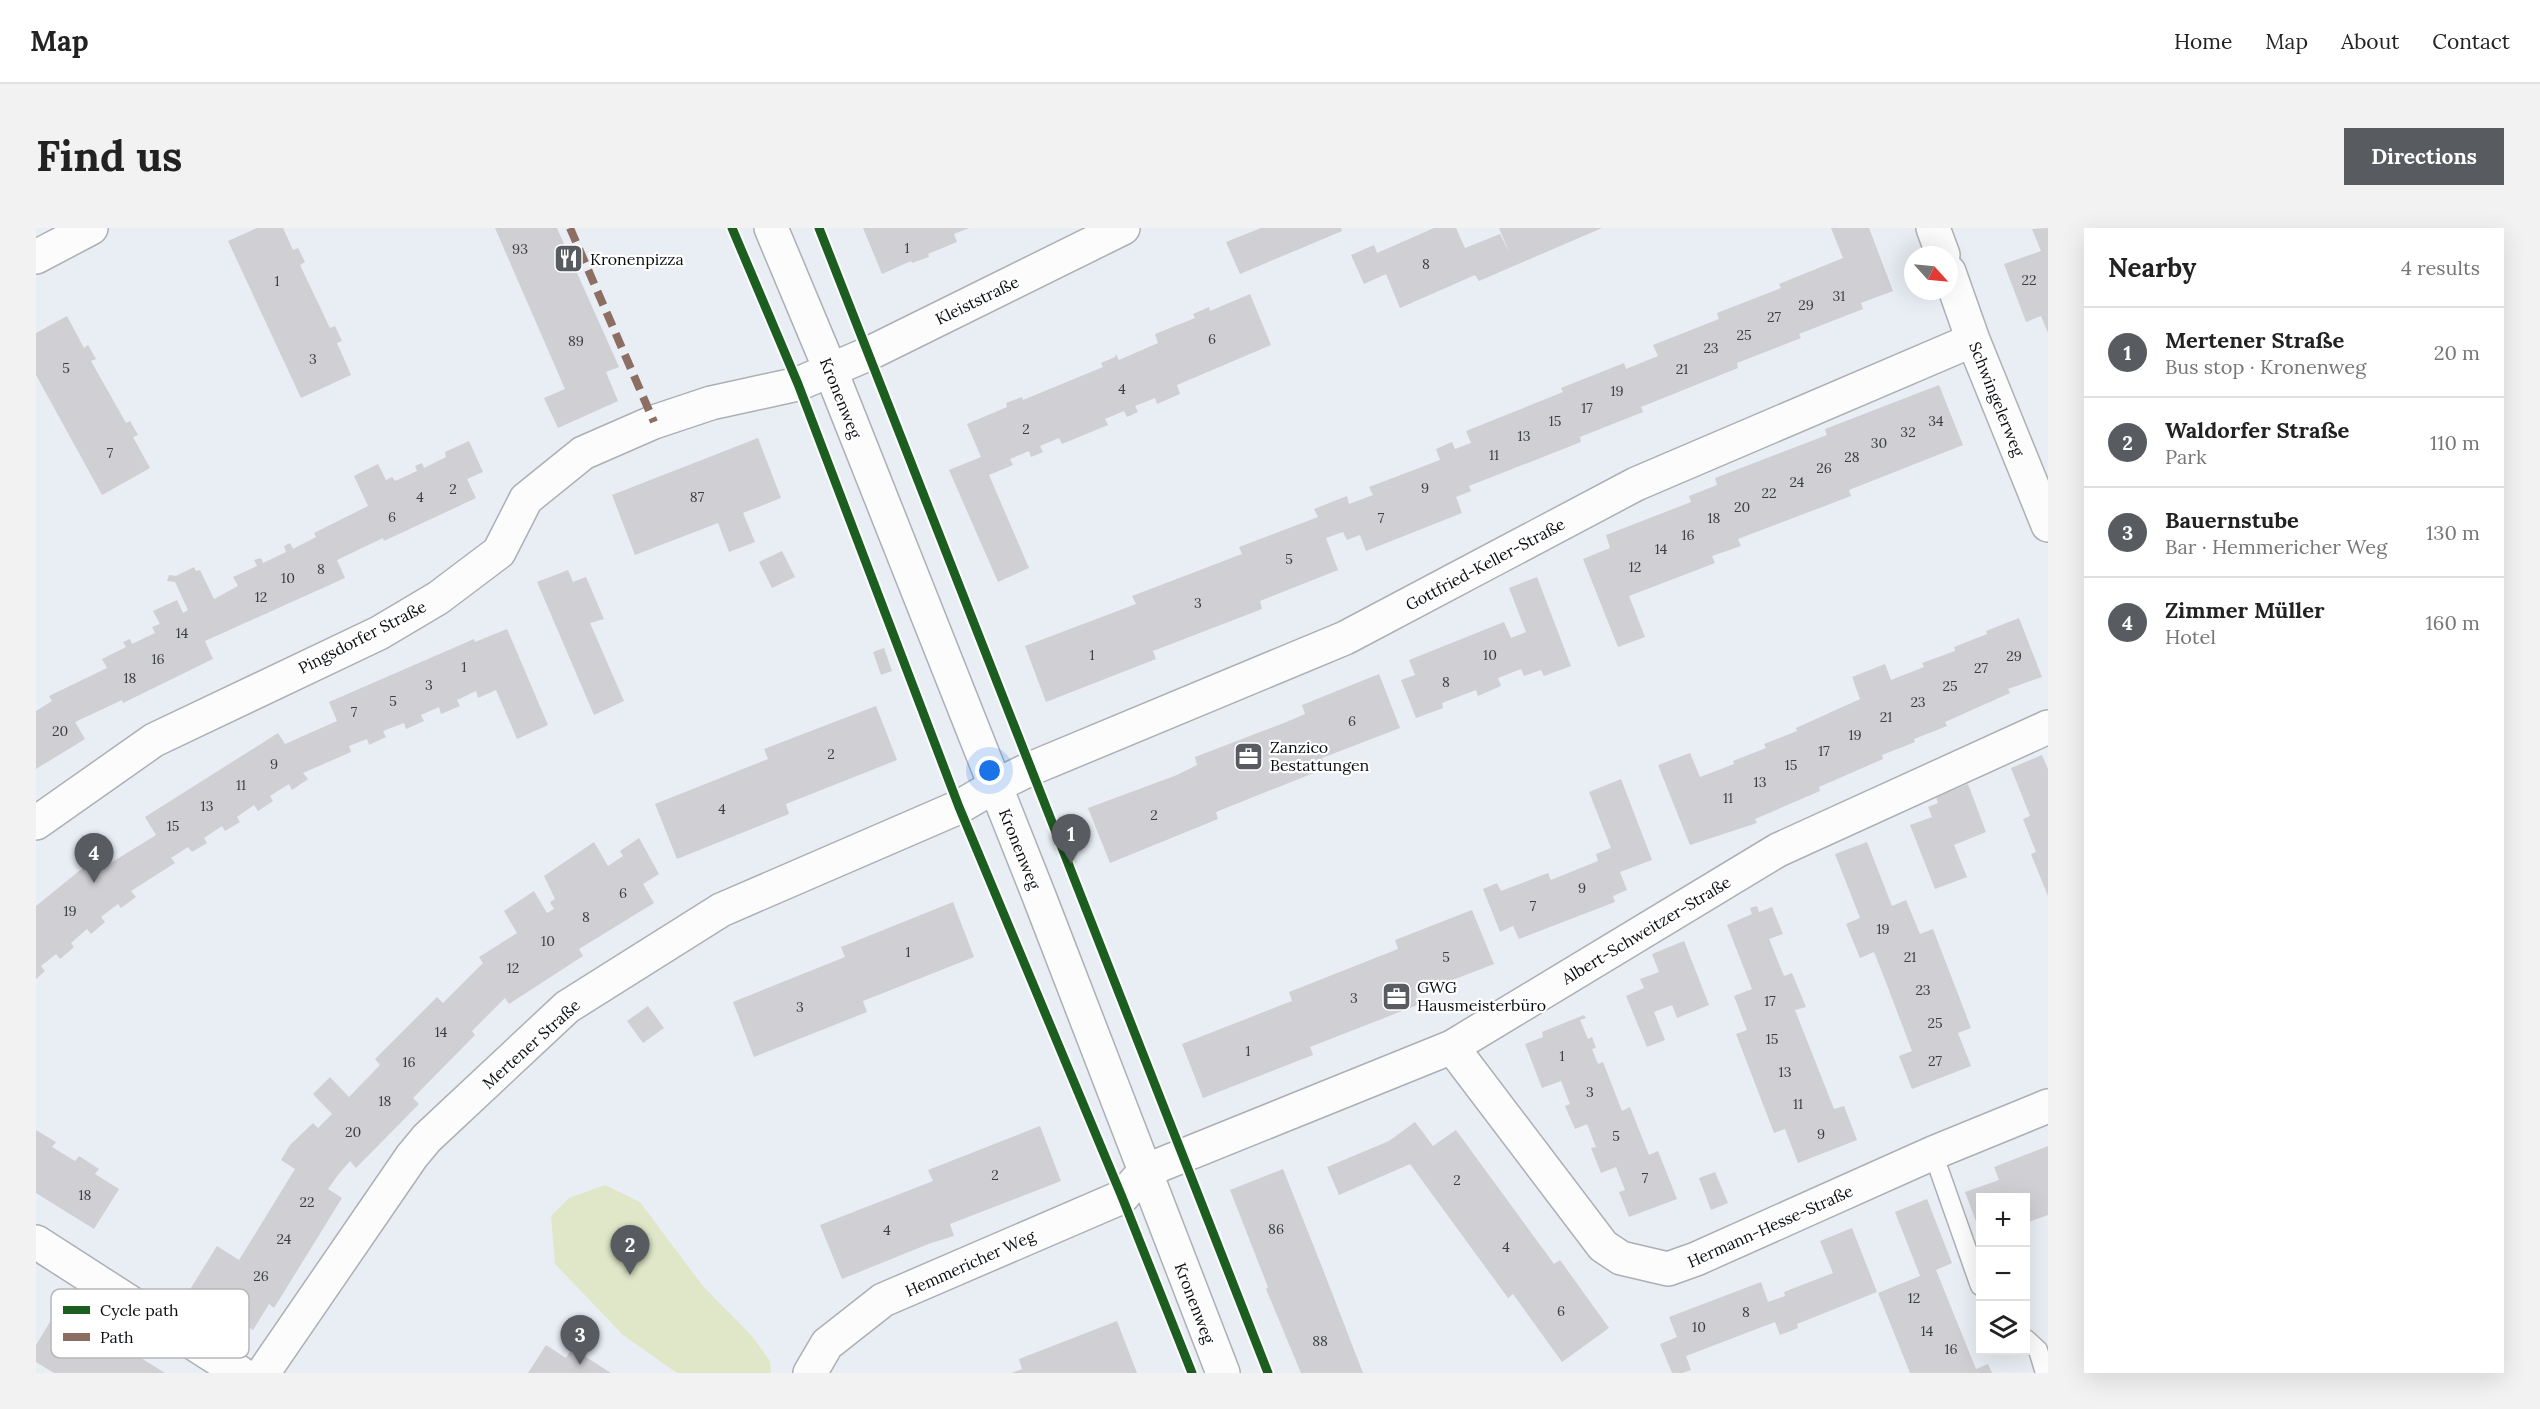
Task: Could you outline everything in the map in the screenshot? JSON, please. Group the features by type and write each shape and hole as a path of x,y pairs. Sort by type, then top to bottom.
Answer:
{"street":[{"path":"36,257 91,228"},
{"name":"Kronenweg","path":"771,228 830,369 995,786 1223,1373"},
{"name":"Kleiststraße","path":"830,369 868,354 1123,228"},
{"path":"1933,228 1940,246"},
{"name":"Schwingelerweg","path":"1958,298 2048,525"},
{"name":"Gottfried-Keller-Straße","path":"995,786 1345,638 1636,484 1973,340"},
{"name":"Pingsdorfer Straße","path":"36,823 154,740 379,633 438,598 499,552 526,499 584,453 654,422 711,402 798,384 830,369"},
{"name":"Albert-Schweitzer-Straße","path":"1145,1171 1452,1047 1778,850 2048,727"},
{"name":"Mertener Straße","path":"263,1373 412,1156 427,1138 567,1007 722,910 959,807 995,786"},
{"name":"Hermann-Hesse-Straße","path":"1452,1047 1603,1246 1621,1258 1668,1269 1696,1259 1933,1153 2048,1106"},
{"name":"Hemmericher Weg","path":"810,1373 827,1344 883,1300 1122,1197 1145,1171"},
{"path":"36,1242 109,1289"},
{"path":"217,1358 240,1373"}],"lane":[{"path":"1933,1153 1976,1275"},
{"path":"2030,1343 2038,1350 2045,1373"}],"green space":[{"path":"605,1185 640,1202 702,1285 752,1336 770,1361 771,1373 677,1373 623,1335 555,1264 551,1216 569,1198"}],"building":[{"path":"257,228 283,228 293,250 298,248 305,262 300,265 330,328 335,326 342,341 337,343 351,375 301,398 228,241"},
{"path":"495,228 557,228 619,367 606,372 618,401 558,428 544,398 565,389"},
{"path":"863,228 969,228 954,234 957,242 928,254 929,257 912,263 911,261 882,274"},
{"path":"1261,228 1341,228 1342,231 1240,274 1226,242"},
{"path":"1434,228 1456,228 1465,248 1500,234 1510,254 1499,228 1602,228 1479,281 1475,275 1400,308 1386,274 1364,284 1351,255 1374,245 1377,253"},
{"path":"1831,228 1869,228 1893,291 1861,303 1863,309 1799,334 1801,338 1737,363 1738,368 1641,407 1643,412 1580,437 1581,442 1469,486 1471,491 1456,497 1462,513 1366,551 1360,535 1347,540 1343,532 1326,538 1338,570 1260,601 1262,609 1153,651 1156,659 1046,702 1025,646 1136,604 1132,596 1242,554 1239,547 1318,517 1314,509 1347,496 1349,504 1373,495 1369,487 1440,460 1436,449 1452,442 1455,449 1471,443 1466,431 1563,392 1561,388 1624,363 1626,369 1658,356 1653,345 1719,319 1717,313 1781,288 1779,284 1843,258"},
{"path":"2048,228 2048,333 2041,316 2026,322 2004,264 2041,251 2032,229"},
{"path":"1250,294 1271,345 1177,385 1180,394 1157,404 1155,398 1135,406 1138,412 1127,417 1124,411 1105,419 1108,425 1062,444 1059,438 1040,446 1043,452 1031,457 1029,451 1010,459 1013,465 989,475 1029,568 998,582 949,470 981,457 967,424 1007,407 1006,403 1022,397 1023,400 1103,367 1101,363 1115,357 1116,354 1119,360 1158,343 1155,334 1195,318 1193,314 1209,307 1210,311"},
{"path":"67,316 84,348 88,345 96,359 91,361 126,423 130,421 138,435 133,437 150,468 102,495 36,375 36,333"},
{"path":"1939,385 1963,445 1849,490 1851,496 1738,539 1741,546 1712,556 1715,563 1629,596 1645,637 1618,647 1583,559 1610,548 1606,535 1691,502 1689,496 1717,485 1715,478 1827,435 1825,429"},
{"path":"758,438 781,498 743,513 755,542 729,552 718,523 635,555 612,495"},
{"path":"469,441 483,472 467,479 476,498 337,560 345,578 205,641 213,659 123,703 122,700 75,722 85,739 36,769 36,711 52,701 49,696 107,668 102,659 126,647 123,642 130,639 132,644 155,633 152,627 160,624 153,611 177,600 183,613 188,610 175,582 167,581 169,575 176,576 194,567 196,571 200,570 214,599 238,586 233,577 257,566 254,560 261,558 263,563 286,552 284,546 290,543 293,549 316,537 314,533 368,506 354,476 378,464 386,480 392,477 395,481 417,471 415,466 422,463 424,468 446,457 445,452"},
{"path":"782,551 795,577 772,588 759,562"},
{"path":"568,570 573,582 586,577 604,619 590,623 624,701 594,715 537,582"},
{"path":"1537,577 1571,666 1544,676 1541,670 1524,676 1521,669 1498,678 1501,686 1478,696 1476,690 1442,703 1443,708 1416,718 1401,680 1415,675 1409,660 1504,622 1511,638 1526,632 1509,588"},
{"path":"2019,618 2042,677 2008,689 2010,693 1945,722 1947,726 1882,755 1883,759 1819,787 1820,791 1755,819 1757,823 1690,845 1658,765 1690,753 1700,777 1734,764 1733,761 1766,748 1764,744 1797,731 1796,728 1860,699 1852,677 1885,664 1891,680 1924,667 1922,663 1955,651 1954,647 1987,634 1986,631"},
{"path":"507,629 548,725 517,739 496,690 478,698 476,691 457,700 460,706 441,714 439,707 421,715 424,721 406,729 404,723 383,731 386,737 369,745 367,739 349,746 351,752 303,773 308,779 292,790 289,784 270,796 273,801 258,811 254,805 237,817 240,822 225,831 222,826 204,838 207,843 192,852 188,847 171,858 175,863 131,891 136,897 121,908 118,904 101,917 105,922 91,934 87,929 71,943 74,947 60,959 56,954 41,966 45,971 36,979 36,906 100,854 109,864 156,835 145,817 278,733 285,744 337,721 329,702 474,639 475,642"},
{"path":"884,648 892,671 881,675 873,652"},
{"path":"1379,674 1400,728 1322,758 1326,768 1216,812 1218,819 1110,863 1088,808 1177,775 1197,765 1195,757 1305,714 1302,705"},
{"path":"876,706 897,760 786,804 789,814 677,859 655,804 768,759 764,749"},
{"path":"2042,755 2048,769 2048,896 2031,854 2036,852 2023,819 2030,816 2011,768"},
{"path":"1621,779 1652,860 1620,872 1627,890 1613,896 1615,902 1519,939 1513,926 1500,932 1483,889 1497,883 1501,891 1548,873 1551,880 1598,861 1596,854 1611,848 1589,792"},
{"path":"1968,784 1986,832 1954,845 1967,877 1935,889 1910,825 1932,817 1928,807 1938,803 1936,797"},
{"path":"639,838 659,874 643,884 654,903 579,949 583,956 509,1004 505,998 472,1031 475,1035 413,1098 419,1104 356,1168 350,1161 338,1175 328,1189 342,1198 274,1308 269,1304 253,1330 249,1328 249,1289 190,1289 217,1246 239,1260 295,1169 281,1160 290,1145 313,1123 318,1128 332,1114 313,1094 330,1077 349,1097 380,1065 375,1059 437,997 443,1003 483,963 479,957 517,933 504,911 534,891 547,913 554,909 550,902 555,899 544,876 594,842 608,866 623,856 620,851"},
{"path":"1867,842 1892,906 1906,900 1920,934 1933,929 1971,1028 1958,1033 1971,1066 1912,1089 1899,1056 1912,1051 1874,952 1860,958 1846,924 1860,918 1835,854"},
{"path":"953,902 974,957 863,1001 867,1012 754,1057 733,1002 845,957 841,947"},
{"path":"1757,906 1759,912 1772,907 1783,934 1769,939 1784,976 1792,973 1806,1007 1795,1010 1834,1109 1844,1106 1857,1140 1798,1163 1785,1129 1774,1133 1736,1034 1747,1030 1734,996 1752,989 1727,925 1752,914 1750,908"},
{"path":"1472,910 1494,964 1416,994 1420,1004 1310,1047 1313,1055 1203,1098 1182,1044 1292,1001 1289,992 1398,949 1395,940"},
{"path":"1684,941 1709,1005 1677,1018 1672,1005 1654,1012 1665,1040 1647,1047 1626,996 1644,988 1640,979 1659,972 1652,954"},
{"path":"648,1006 664,1028 643,1043 627,1021"},
{"path":"1584,1015 1586,1018 1580,1020 1588,1039 1592,1037 1596,1048 1592,1049 1598,1064 1603,1062 1622,1111 1630,1107 1649,1155 1658,1151 1677,1199 1629,1217 1619,1192 1625,1190 1616,1167 1601,1173 1591,1148 1596,1147 1587,1124 1575,1129 1565,1106 1570,1104 1561,1081 1542,1088 1525,1044 1543,1037 1542,1032"},
{"path":"1415,1122 1433,1146 1456,1130 1554,1264 1560,1260 1609,1328 1562,1362 1513,1294 1508,1298 1410,1164 1339,1195 1327,1167 1389,1141"},
{"path":"1040,1126 1061,1181 950,1224 954,1236 842,1279 820,1225 933,1181 928,1170"},
{"path":"36,1130 56,1142 52,1147 75,1161 79,1156 99,1169 95,1174 119,1189 94,1229 36,1193"},
{"path":"2048,1146 2048,1215 2030,1222 2030,1193 1976,1193 1976,1221 1965,1192 1999,1180 1994,1167"},
{"path":"1283,1169 1363,1373 1301,1373 1266,1289 1268,1287 1230,1190"},
{"path":"1715,1172 1728,1203 1711,1210 1699,1178"},
{"path":"1927,1199 1952,1263 1936,1270 1976,1369 1988,1364 1992,1373 1910,1373 1878,1293 1920,1276 1895,1212"},
{"path":"1852,1228 1877,1292 1797,1324 1798,1328 1780,1335 1775,1322 1686,1356 1691,1370 1672,1373 1660,1344 1677,1337 1669,1317 1761,1282 1768,1302 1785,1296 1784,1292 1833,1273 1820,1241"},
{"path":"51,1320 51,1358 141,1358 165,1373 54,1373 36,1362 36,1345"},
{"path":"1117,1321 1137,1373 1012,1373 1022,1369 1019,1359"},
{"path":"546,1345 566,1358 572,1348 611,1373 528,1373"}],"marked path":[{"path":"570,228 654,422"}],"cycle path":[{"path":"732,228 798,384 959,807 1122,1197 1192,1373"},
{"path":"819,228 1268,1373"}],"place":[{"name":"Kronenpizza","path":"569,259"},
{"name":"Zanzico Bestattungen","path":"1249,756"},
{"name":"Mertener Straße","path":"1071,864"},
{"name":"Zimmer Müller","path":"94,883"},
{"name":"GWG Hausmeisterbüro","path":"1396,996"},
{"name":"Waldorfer Straße","path":"630,1275"},
{"name":"Bauernstube","path":"580,1365"}]}
